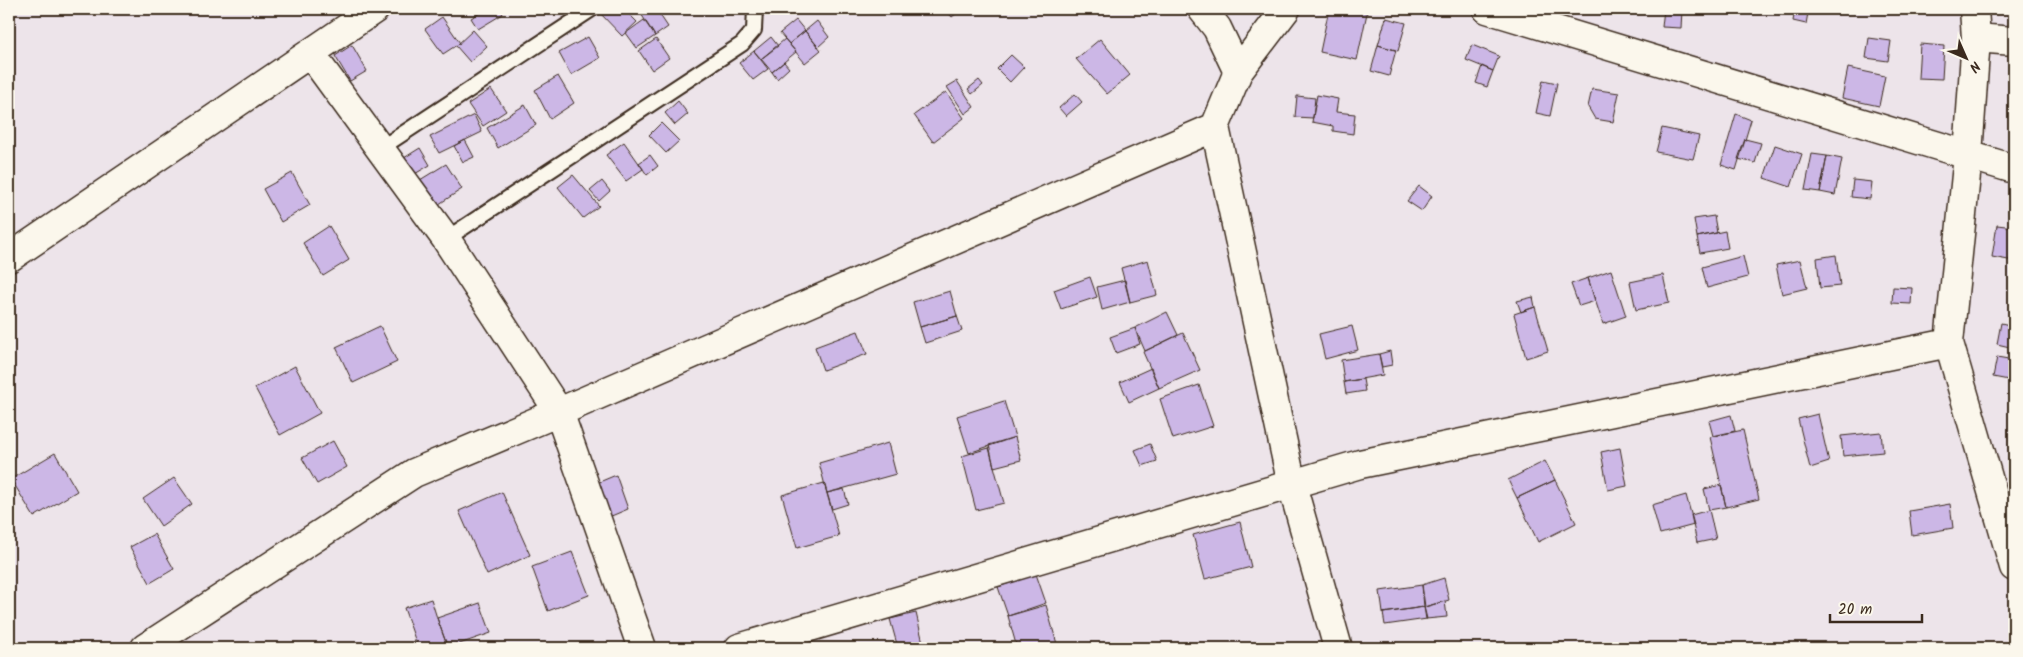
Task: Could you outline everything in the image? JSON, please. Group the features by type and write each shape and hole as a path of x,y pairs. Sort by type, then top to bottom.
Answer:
{"street":[{"path":"9,258 375,9"},
{"path":"1202,9 1217,28 1238,72"},
{"path":"1286,9 1238,72 1216,127 1292,485 1338,648"},
{"path":"1487,9 2014,169"},
{"path":"1974,9 1976,38 1968,155 1949,343 2014,567"},
{"path":"1976,38 2014,41"},
{"path":"310,53 382,148 446,238 559,412 642,648"},
{"path":"145,648 414,473 1216,127"},
{"path":"739,648 1360,464 1949,343"}],"lane":[{"path":"382,148 592,9"},
{"path":"446,238 742,44 754,30 755,9"}],"building":[{"path":"487,9 500,9 503,14 478,29 471,18"},
{"path":"602,9 624,9 637,22 622,36 599,12"},
{"path":"638,9 656,9 668,27 655,36"},
{"path":"945,9 962,9 952,17"},
{"path":"1329,9 1348,9 1367,13 1357,60 1320,52"},
{"path":"1664,9 1682,10 1681,28 1662,27"},
{"path":"1795,10 1808,13 1806,24 1793,21"},
{"path":"442,17 460,43 443,54 425,29"},
{"path":"1386,18 1406,23 1398,51 1378,45"},
{"path":"644,20 655,36 637,48 626,33"},
{"path":"796,20 805,31 789,44 780,33"},
{"path":"817,21 829,37 818,47 805,31"},
{"path":"473,30 487,46 470,62 456,46"},
{"path":"805,31 821,50 805,63 789,44"},
{"path":"588,37 600,58 571,75 559,53"},
{"path":"771,37 778,46 761,59 754,51"},
{"path":"1869,38 1891,41 1888,61 1866,58"},
{"path":"656,39 669,58 652,70 639,51"},
{"path":"785,39 796,52 772,72 761,59"},
{"path":"1100,39 1130,75 1107,94 1076,59"},
{"path":"1920,44 1944,46 1942,79 1918,78"},
{"path":"352,45 367,71 350,81 335,56"},
{"path":"1378,45 1396,50 1389,76 1371,71"},
{"path":"1472,45 1499,56 1493,71 1466,60"},
{"path":"754,51 768,69 753,80 739,63"},
{"path":"1011,55 1024,67 1010,82 997,69"},
{"path":"784,62 789,68 777,79 772,72"},
{"path":"1482,66 1493,71 1487,87 1476,83"},
{"path":"1848,68 1885,76 1879,106 1842,98"},
{"path":"558,76 574,103 550,119 535,90"},
{"path":"979,80 983,85 972,94 968,89"},
{"path":"1543,80 1557,83 1550,116 1536,113"},
{"path":"957,81 974,107 965,114 947,87"},
{"path":"491,89 506,111 483,126 468,104"},
{"path":"1592,89 1619,93 1613,122 1595,119 1588,107"},
{"path":"946,92 964,118 933,142 914,115"},
{"path":"1075,94 1082,102 1066,116 1059,108"},
{"path":"1317,95 1338,99 1336,112 1355,114 1353,134 1333,131 1333,126 1312,122"},
{"path":"1297,96 1315,98 1313,118 1295,117"},
{"path":"678,101 688,114 675,125 665,113"},
{"path":"525,105 536,125 498,148 487,128"},
{"path":"1736,114 1751,120 1736,170 1721,165"},
{"path":"474,115 482,132 439,153 430,137"},
{"path":"661,123 679,141 666,153 649,135"},
{"path":"1662,128 1699,136 1693,159 1656,152"},
{"path":"1745,139 1761,143 1755,163 1738,159"},
{"path":"465,140 474,157 463,162 454,146"},
{"path":"624,142 643,169 626,181 606,155"},
{"path":"1775,145 1802,154 1791,187 1764,178"},
{"path":"420,148 430,165 413,175 404,158"},
{"path":"1812,154 1827,156 1820,192 1805,190"},
{"path":"650,155 658,166 647,175 639,163"},
{"path":"1827,156 1842,159 1835,195 1820,192"},
{"path":"446,164 462,189 436,206 420,180"},
{"path":"292,173 310,205 281,222 263,189"},
{"path":"573,175 599,206 583,218 558,187"},
{"path":"1853,180 1872,182 1870,199 1851,197"},
{"path":"602,181 610,191 599,201 590,191"},
{"path":"1419,186 1432,196 1422,211 1407,201"},
{"path":"1714,216 1717,233 1697,237 1694,219"},
{"path":"1997,225 2014,227 2014,261 1992,257"},
{"path":"329,226 349,260 323,276 303,243"},
{"path":"1725,231 1728,248 1700,253 1697,237"},
{"path":"1836,255 1840,286 1820,288 1817,258"},
{"path":"1743,256 1748,277 1707,288 1702,267"},
{"path":"1148,260 1157,295 1130,302 1121,268"},
{"path":"1800,260 1807,288 1782,294 1776,265"},
{"path":"1611,270 1626,316 1603,324 1588,278"},
{"path":"1663,275 1669,303 1636,310 1630,282"},
{"path":"1090,277 1097,297 1061,309 1054,290"},
{"path":"1588,278 1595,301 1579,306 1571,284"},
{"path":"1125,280 1130,302 1102,310 1097,287"},
{"path":"1893,287 1912,288 1911,304 1892,303"},
{"path":"950,291 957,316 920,327 913,302"},
{"path":"1533,297 1535,307 1521,312 1517,301"},
{"path":"1535,307 1548,351 1526,358 1514,314"},
{"path":"1167,312 1178,335 1145,351 1135,328"},
{"path":"957,316 962,331 925,343 920,327"},
{"path":"2001,323 2014,326 2014,348 1997,344"},
{"path":"380,326 397,362 353,383 336,347"},
{"path":"1352,326 1358,350 1325,359 1319,334"},
{"path":"1135,328 1140,344 1116,353 1110,337"},
{"path":"858,331 867,354 823,370 815,347"},
{"path":"1183,333 1200,370 1159,388 1143,352"},
{"path":"1390,351 1392,365 1382,367 1379,354"},
{"path":"1379,354 1383,375 1344,382 1341,360"},
{"path":"1997,357 2014,360 2014,381 1993,377"},
{"path":"295,366 320,413 280,435 255,388"},
{"path":"1151,368 1159,388 1129,402 1120,382"},
{"path":"1363,379 1365,391 1346,394 1344,382"},
{"path":"1199,385 1213,426 1173,439 1160,399"},
{"path":"1004,401 1015,437 969,453 957,416"},
{"path":"1818,414 1829,462 1810,468 1798,419"},
{"path":"1731,415 1735,431 1713,436 1709,421"},
{"path":"1743,430 1759,499 1726,507 1710,437"},
{"path":"1881,432 1883,452 1843,456 1841,436"},
{"path":"1015,437 1021,460 994,467 989,445"},
{"path":"333,441 347,467 317,484 302,458"},
{"path":"888,443 896,474 827,493 819,463"},
{"path":"1150,444 1157,461 1142,466 1135,450"},
{"path":"989,448 1004,503 976,510 962,456"},
{"path":"1620,448 1627,486 1608,490 1601,452"},
{"path":"55,453 77,491 34,517 11,479"},
{"path":"1545,461 1555,480 1517,498 1508,480"},
{"path":"616,475 628,509 609,517 597,483"},
{"path":"174,478 192,504 161,526 143,499"},
{"path":"1555,480 1576,523 1538,542 1517,498"},
{"path":"824,483 839,536 797,548 782,495"},
{"path":"1721,485 1726,507 1709,510 1704,489"},
{"path":"844,489 848,504 832,509 827,493"},
{"path":"502,492 530,555 487,575 459,511"},
{"path":"1686,495 1694,525 1660,534 1652,505"},
{"path":"1950,504 1953,528 1912,535 1909,511"},
{"path":"1709,510 1716,539 1697,543 1691,515"},
{"path":"1240,522 1251,567 1205,579 1193,535"},
{"path":"154,534 174,569 150,583 130,547"},
{"path":"572,552 589,595 548,611 532,567"},
{"path":"1036,574 1046,603 1008,616 998,587"},
{"path":"1444,578 1449,600 1425,607 1422,585"},
{"path":"1422,585 1424,607 1383,613 1380,591"},
{"path":"431,599 448,648 418,648 404,608"},
{"path":"1445,601 1447,617 1426,619 1424,607"},
{"path":"480,603 491,633 448,648 437,618"},
{"path":"1046,605 1057,644 1044,648 1017,648 1008,616"},
{"path":"1424,607 1427,619 1385,625 1383,613"},
{"path":"916,613 924,647 898,648 890,619"}]}
